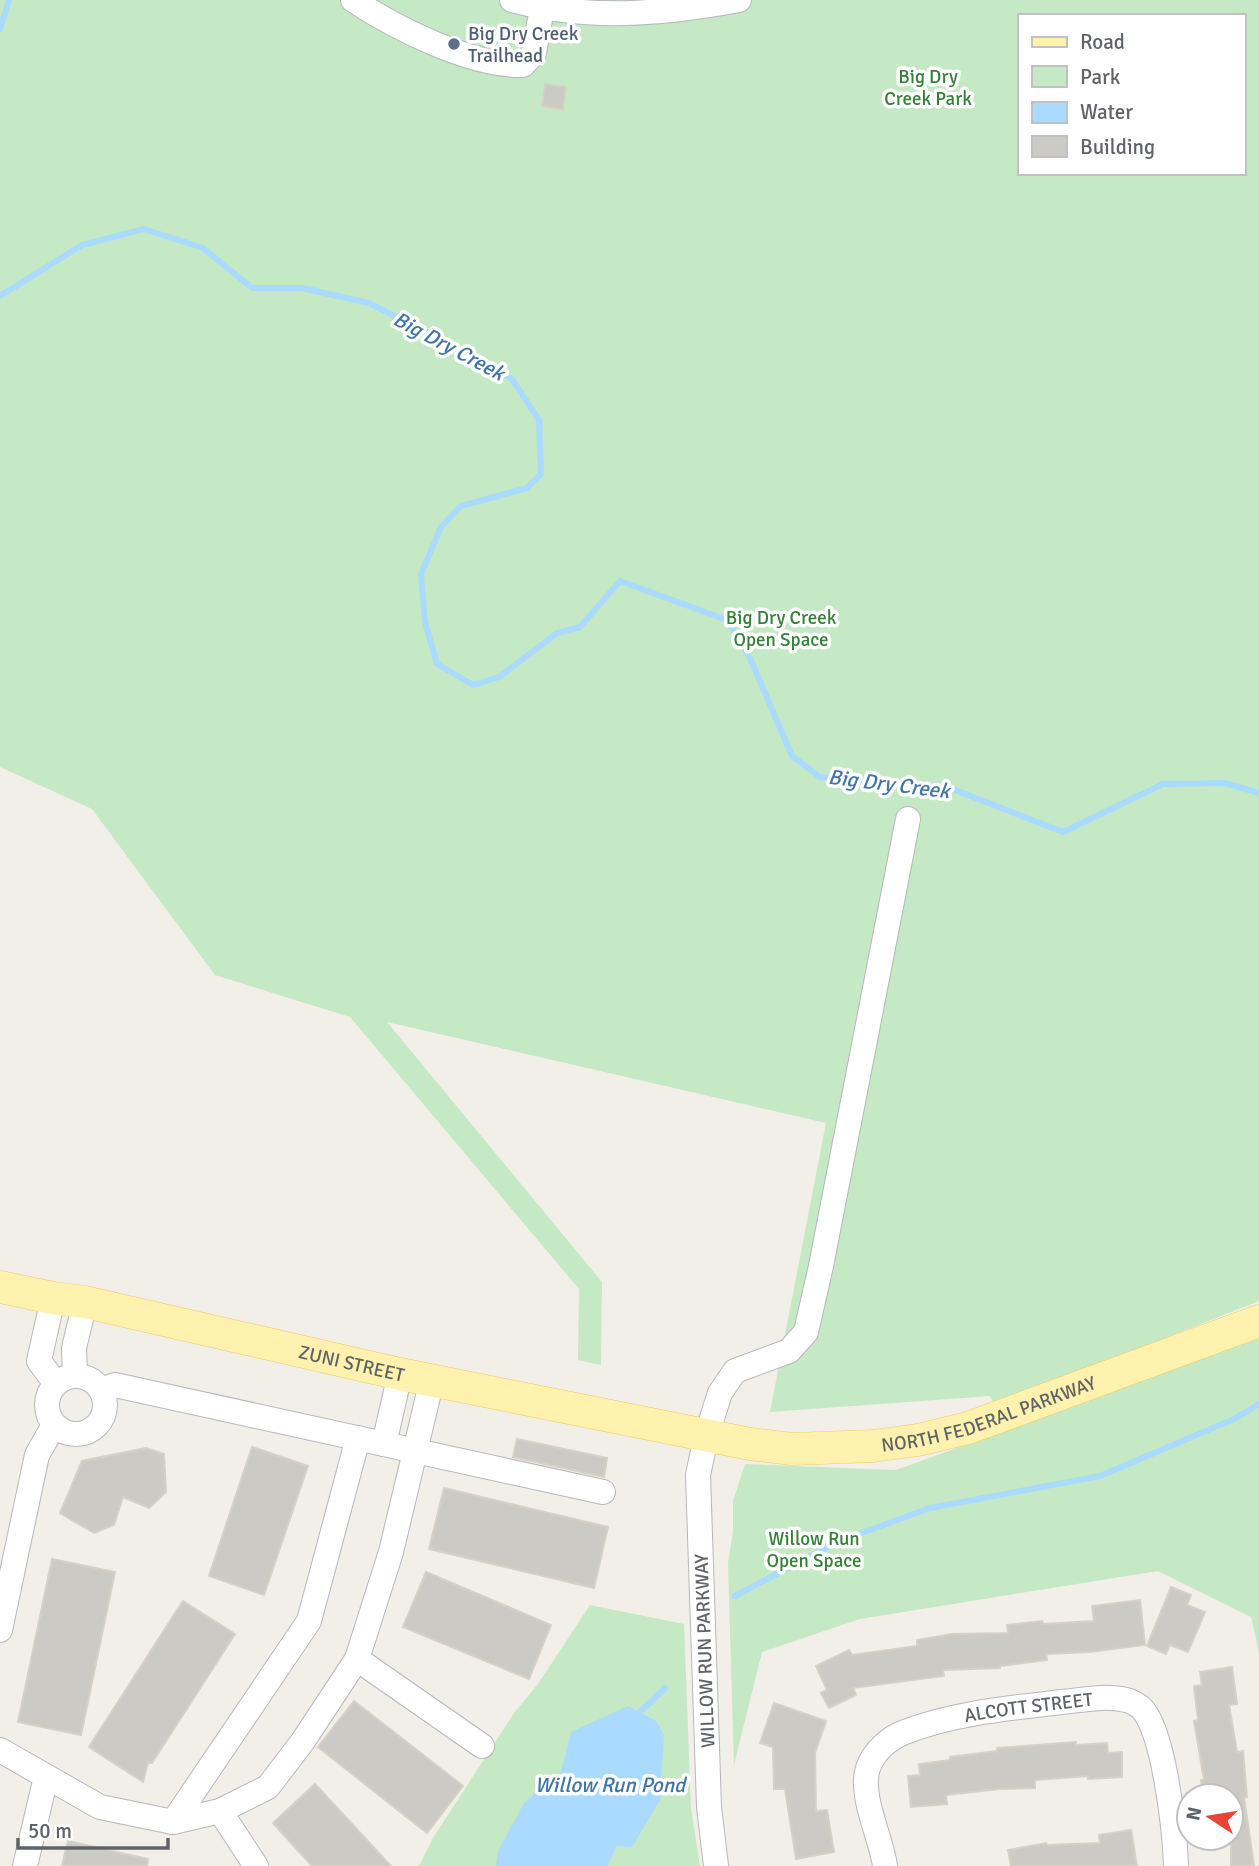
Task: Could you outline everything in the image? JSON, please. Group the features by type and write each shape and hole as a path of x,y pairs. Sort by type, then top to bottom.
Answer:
{"main road":[{"name":"ZUNI STREET","path":"0,1287 85,1302 400,1374 706,1437"},
{"name":"NORTH FEDERAL PARKWAY","path":"706,1437 792,1449 873,1446 918,1440 968,1428 1017,1411 1259,1321"}],"street":[{"path":"353,0 424,38 506,66 523,65 534,53 542,8"},
{"path":"512,0 542,8 622,15 739,0"},
{"name":"WILLOW RUN PARKWAY","path":"716,1866 709,1808 698,1475 706,1437 720,1393 735,1371 789,1351 806,1332 908,819"},
{"path":"53,1298 39,1361 66,1380 94,1382 105,1400 105,1410 95,1427 87,1433 76,1435 66,1433 54,1425 47,1412 47,1402 66,1380 85,1302"},
{"path":"384,1444 400,1374"},
{"path":"0,1750 100,1808 173,1822 220,1811 268,1787 303,1741 357,1658 391,1552 432,1380"},
{"path":"101,1390 115,1385 603,1492"},
{"path":"0,1630 37,1455 54,1425"},
{"path":"173,1822 309,1621 358,1438"},
{"path":"357,1658 482,1746"},
{"name":"ALCOTT STREET","path":"885,1866 864,1787 875,1753 889,1741 904,1732 945,1720 1099,1698 1129,1700 1148,1717 1162,1756 1176,1866"},
{"path":"25,1866 46,1777"},
{"path":"220,1811 256,1866"}],"green space":[{"name":"Big Dry Creek Open Space","path":"0,0 1259,0 1259,1301 995,1405 990,1396 770,1412 826,1123 387,1022 602,1282 601,1365 578,1360 579,1289 350,1017 215,975 92,809 0,767"},
{"name":"Willow Run Open Space","path":"1259,1338 1259,1652 1251,1617 1158,1571 860,1619 762,1652 734,1765 728,1563 733,1532 733,1501 745,1464 896,1470"},
{"path":"590,1605 684,1624 691,1809 700,1866 419,1866 433,1838 514,1713 538,1684"}],"water":[{"name":"Willow Run Pond","path":"628,1706 656,1721 664,1735 660,1800 632,1847 617,1846 607,1866 496,1866 498,1851 524,1803 561,1772 571,1732"}],"building":[{"path":"545,84 566,87 563,109 542,106"},
{"path":"517,1439 607,1458 604,1477 513,1457"},
{"path":"252,1447 308,1466 264,1595 209,1576"},
{"path":"146,1448 164,1454 166,1492 149,1508 123,1497 114,1525 94,1533 60,1513 82,1461"},
{"path":"444,1488 608,1527 594,1588 429,1549"},
{"path":"52,1559 115,1572 81,1735 18,1722"},
{"path":"426,1572 551,1625 529,1679 403,1627"},
{"path":"1171,1587 1191,1595 1187,1605 1205,1612 1188,1652 1170,1645 1166,1654 1147,1646"},
{"path":"1140,1600 1145,1645 1046,1654 1047,1660 1000,1668 943,1670 944,1676 853,1688 856,1695 829,1708 821,1693 827,1690 816,1666 849,1650 852,1655 917,1646 917,1640 952,1634 1008,1633 1007,1625 1042,1621 1043,1624 1094,1621 1092,1606"},
{"path":"183,1601 235,1634 152,1763 148,1763 143,1782 89,1747"},
{"path":"1232,1667 1237,1704 1229,1705 1237,1752 1243,1751 1247,1797 1245,1782 1201,1782 1204,1780 1194,1721 1198,1720 1194,1686 1202,1685 1200,1672"},
{"path":"354,1701 463,1786 427,1833 318,1747"},
{"path":"774,1703 826,1721 815,1753 816,1811 827,1810 834,1852 796,1859 785,1789 774,1789 773,1747 760,1743"},
{"path":"1076,1742 1076,1745 1107,1743 1108,1753 1122,1752 1122,1777 1088,1779 1088,1776 1035,1780 1035,1788 946,1795 947,1804 911,1807 908,1776 920,1775 919,1764 997,1751 997,1748"},
{"path":"315,1784 391,1866 312,1866 273,1823"},
{"path":"1245,1804 1254,1866 1231,1866 1231,1852 1245,1852"},
{"path":"1131,1830 1137,1866 1011,1866 1008,1850 1046,1843 1100,1843 1099,1835"},
{"path":"68,1841 148,1859 147,1866 62,1866"}],"waterway":[{"name":"Big Dry Creek","path":"0,29 9,0"},
{"name":"Big Dry Creek","path":"0,296 82,245 144,229 203,248 252,288 302,288 369,303 512,379 539,420 541,474 527,488 461,506 441,527 421,574 425,622 437,664 473,685 499,677 557,633 580,627 620,581 727,620 750,658 792,756 820,777 883,784 945,786 1063,832 1163,784 1225,783 1259,793"},
{"path":"735,1596 837,1542 930,1508 1100,1476 1234,1419 1259,1404"},
{"path":"641,1711 665,1688"}],"place":[{"name":"Big Dry Creek Trailhead","path":"454,44"}],"park label":[{"name":"Big Dry Creek Park","path":"928,87"}]}
